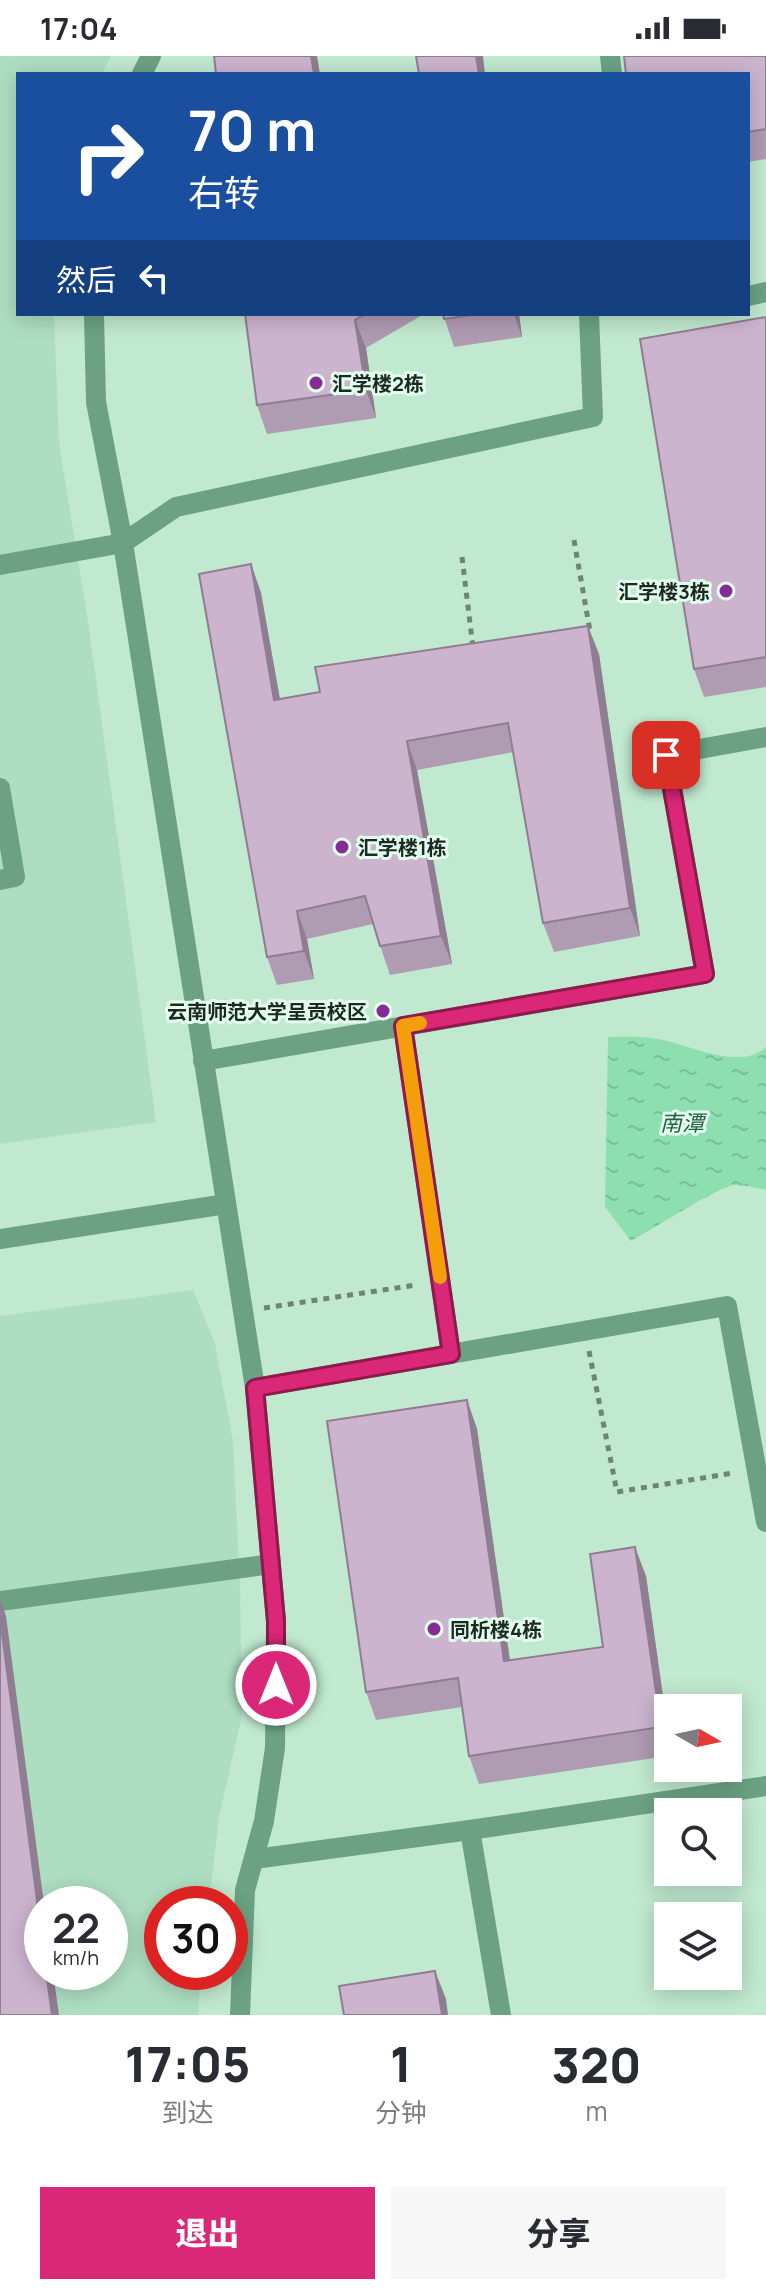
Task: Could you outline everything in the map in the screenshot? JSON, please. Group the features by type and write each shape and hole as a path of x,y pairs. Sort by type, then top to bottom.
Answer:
{"street":[{"path":"94,316 96,402 123,543 255,1388 276,1621 275,1748 245,1890 240,2015"},
{"path":"0,565 123,543 176,507 593,417 589,316"},
{"path":"203,1061 705,974 666,755 766,737"},
{"path":"0,788 15,877 0,880"},
{"path":"403,1026 451,1354"},
{"path":"0,1239 226,1204"},
{"path":"255,1388 727,1306 766,1522"},
{"path":"0,1601 271,1564"},
{"path":"254,1859 766,1786"},
{"path":"470,1830 501,2015"}],"path":[{"path":"574,540 590,631"},
{"path":"462,557 473,649"},
{"path":"243,1311 440,1282"},
{"path":"585,1331 617,1492 757,1469"}],"shaded area":[{"name":"云南师范大学呈贡校区","path":"0,56 766,56 766,2015 0,2015"},
{"path":"0,56 111,56 103,72 16,72 16,316 54,316 59,443 89,628 156,1122 0,1144"},
{"path":"193,1290 215,1344 233,1441 242,1715 219,1817 211,1886 144,1886 144,1990 200,1990 198,2015 0,2015 0,1316"}],"water":[{"name":"南潭","path":"608,1037 658,1039 728,1057 755,1054 766,1047 766,1190 739,1185 727,1187 631,1241 605,1207"}],"building":[{"path":"214,56 311,56 314,72 216,72"},
{"path":"416,56 476,56 479,72 419,72"},
{"path":"624,56 766,56 766,129 750,132 750,72 626,72"},
{"name":"汇学楼2栋","path":"245,316 362,316 355,320 366,390 257,405"},
{"name":"汇学楼3栋","path":"766,317 766,657 694,669 640,339"},
{"name":"汇学楼1栋","path":"251,564 274,700 320,692 315,667 588,626 630,908 543,923 508,723 407,741 441,936 380,946 365,896 297,911 304,951 267,957 199,574"},
{"name":"同析楼4栋","path":"467,1400 504,1661 603,1647 590,1554 635,1547 656,1694 654,1728 469,1756 458,1678 366,1692 327,1421"},
{"path":"0,1618 35,1886 24,1886 24,1990 49,1990 52,2015 0,2015"},
{"path":"435,1971 442,2015 344,2015 339,1986"}],"slow traffic":[{"path":"420,1023 403,1026 440,1277"}],"place":[{"name":"汇学楼2栋","path":"316,383"},
{"name":"汇学楼3栋","path":"726,591"},
{"name":"汇学楼1栋","path":"342,847"},
{"name":"云南师范大学呈贡校区","path":"383,1011"},
{"name":"同析楼4栋","path":"434,1629"}],"route":[{"path":"276,1685 276,1621 255,1388 451,1354 403,1026 705,974 666,755"}]}
